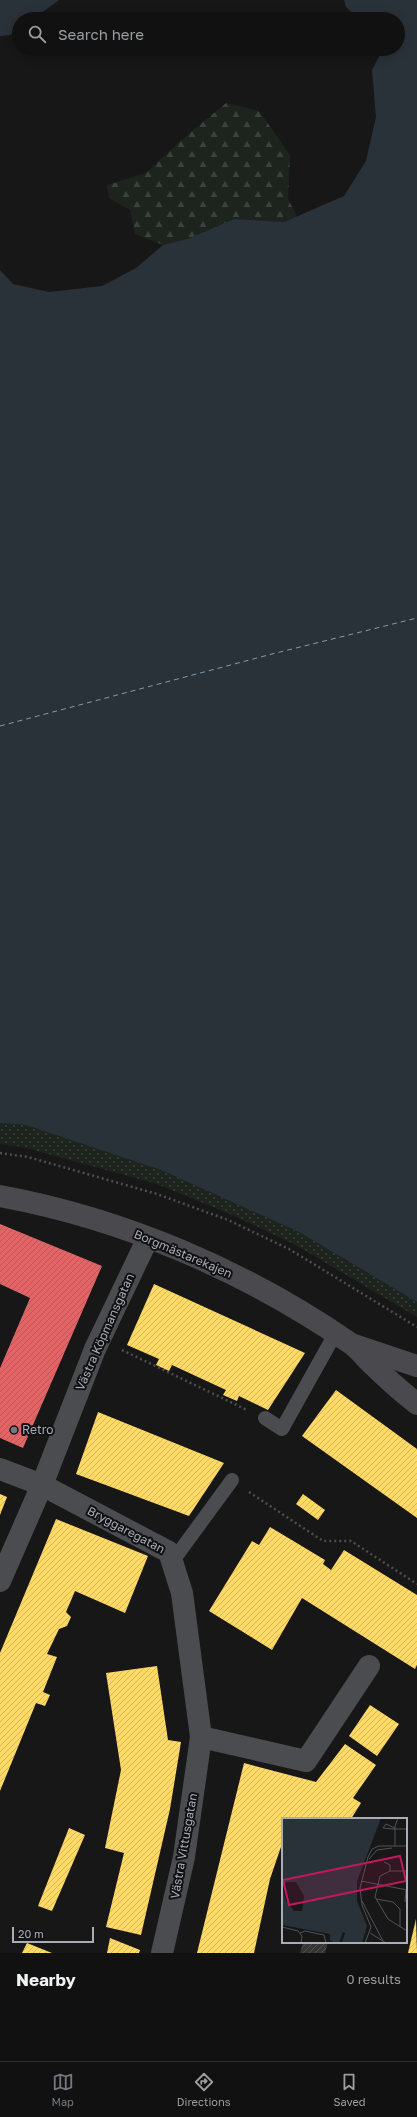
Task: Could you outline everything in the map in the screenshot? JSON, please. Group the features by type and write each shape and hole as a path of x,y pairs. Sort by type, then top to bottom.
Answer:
{"main road":[{"name":"Borgmästarekajen","path":"0,1196 40,1204 148,1238 198,1258 244,1280 295,1308 343,1339 398,1390 417,1404"},
{"name":"Borgmästarekajen","path":"343,1339 417,1366"}],"street":[{"name":"Västra Köpmansgatan","path":"0,1581 42,1485 100,1340 148,1238"},
{"name":"Bryggaregatan","path":"0,1469 42,1485 169,1552 182,1593 201,1737"},
{"path":"201,1737 306,1761 369,1666"},
{"name":"Västra Vittusgatan","path":"162,1953 184,1857 201,1737"}],"lane":[{"path":"265,1418 282,1429 343,1339"},
{"path":"172,1562 232,1480"}],"path":[{"path":"0,1153 28,1157 157,1194 228,1220 289,1249 417,1327"},
{"path":"100,1340 265,1418"},
{"path":"232,1480 323,1541 351,1541 417,1584"}],"green space":[{"path":"226,103 259,111 290,155 288,199 297,216 284,222 234,219 190,238 163,245 135,234 130,210 109,198 107,185 146,173 178,143"},
{"path":"0,1123 26,1125 161,1170 299,1232 417,1302 417,1317 294,1244 230,1214 157,1184 23,1147 0,1144"}],"shaded area":[{"path":"0,0 59,0 43,12 12,12 12,34 0,36"},
{"path":"344,0 417,0 417,1302 299,1232 161,1170 26,1125 0,1123 0,270 13,284 49,292 102,286 136,268 163,245 190,238 234,219 284,222 344,196 366,161 376,117 372,70 379,56 405,56 405,12 351,12 346,7"}],"building: Homes":[{"path":"154,1284 305,1353 268,1410 239,1396 237,1401 223,1395 226,1390 172,1365 169,1371 156,1365 159,1359 127,1345"},
{"path":"336,1390 417,1449 417,1518 302,1436"},
{"path":"98,1412 224,1463 189,1516 76,1474"},
{"path":"0,1494 7,1497 0,1515"},
{"path":"303,1494 325,1510 318,1520 296,1504"},
{"path":"56,1519 148,1556 125,1613 75,1591 66,1612 71,1617 67,1626 59,1629 47,1654 57,1657 43,1692 50,1695 45,1706 36,1703 0,1791 0,1653"},
{"path":"270,1527 325,1560 323,1564 331,1570 344,1550 417,1595 417,1665 415,1669 302,1598 272,1650 209,1611 252,1541 259,1545"},
{"path":"157,1666 168,1740 181,1742 170,1809 141,1935 106,1927 124,1853 105,1848 121,1770 106,1673"},
{"path":"370,1705 399,1724 377,1756 349,1736"},
{"path":"345,1744 376,1765 353,1798 361,1803 352,1818 282,1818 282,1844 270,1879 254,1953 197,1953 244,1763 316,1782"},
{"path":"69,1828 85,1835 52,1911 38,1906"},
{"path":"416,1919 417,1953 408,1953"},
{"path":"110,1938 140,1950 139,1953 107,1953"},
{"path":"27,1943 52,1953 22,1953"}],"building: Shops":[{"path":"0,1224 102,1266 23,1448 0,1438 0,1368 30,1298 0,1284"}],"building: Other":[{"path":"303,1943 328,1943 325,1953 300,1953"}],"ferry route":[{"path":"0,726 272,654 417,618"}],"place":[{"name":"Retro","path":"14,1430"}]}
